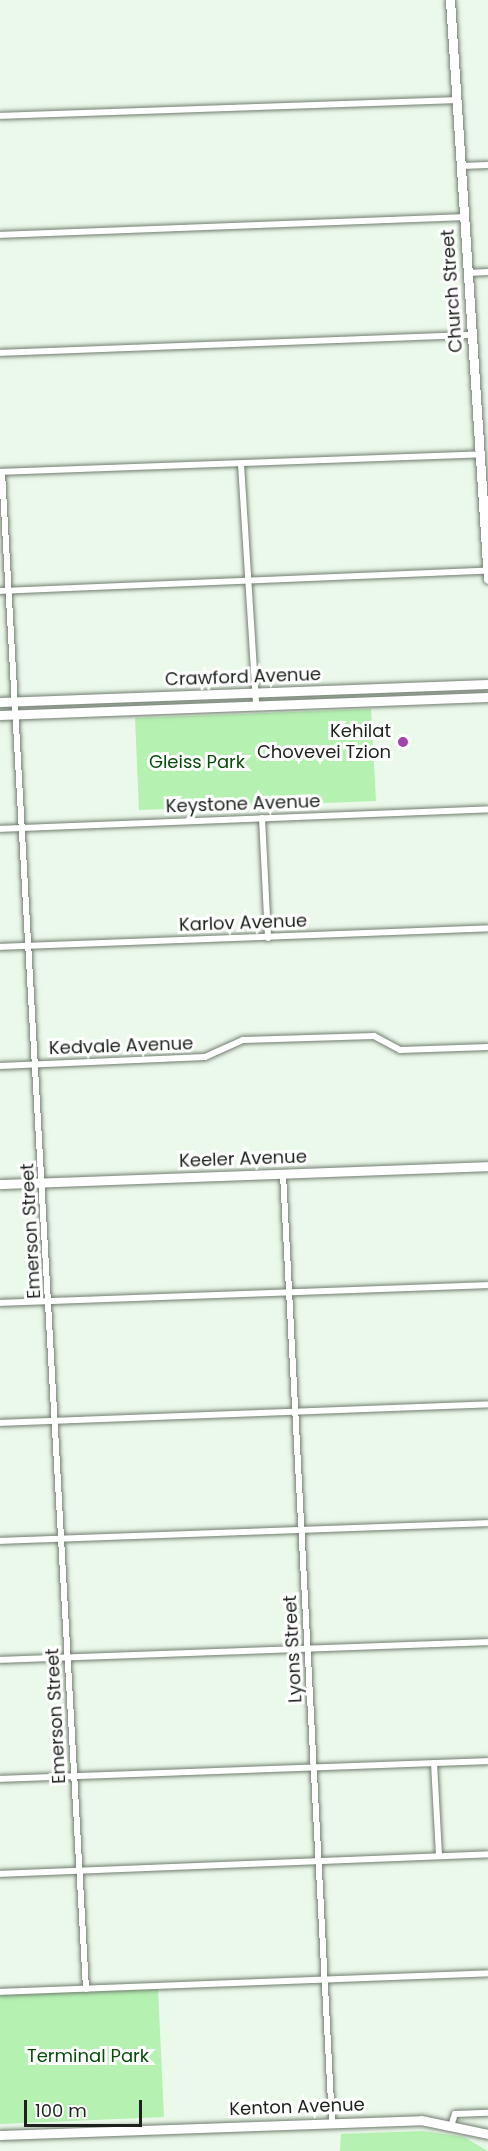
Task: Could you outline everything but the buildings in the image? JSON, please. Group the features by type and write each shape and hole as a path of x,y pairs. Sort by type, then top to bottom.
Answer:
{"main road":[{"name":"Church Street","path":"450,0 488,579"},
{"name":"Crawford Avenue","path":"0,702 488,684"},
{"name":"Crawford Avenue","path":"0,715 488,697"},
{"name":"Keeler Avenue","path":"0,1184 488,1166"},
{"name":"Kenton Avenue","path":"0,2135 332,2122 452,2123 488,2134"}],"street":[{"path":"450,0 456,0"},
{"path":"0,116 456,100"},
{"path":"461,166 488,165"},
{"path":"0,236 464,217"},
{"path":"468,273 488,272"},
{"path":"0,353 472,335"},
{"path":"1,472 480,454"},
{"path":"241,464 256,705"},
{"name":"Emerson Street","path":"1,472 24,828 86,1989"},
{"path":"0,591 488,571"},
{"name":"Keystone Avenue","path":"0,829 488,809"},
{"path":"262,818 268,938"},
{"name":"Karlov Avenue","path":"0,947 488,928"},
{"name":"Kedvale Avenue","path":"0,1066 205,1057 243,1040 374,1036 400,1050 488,1047"},
{"name":"Lyons Street","path":"283,1174 332,2122"},
{"path":"0,1303 488,1285"},
{"path":"0,1423 488,1404"},
{"path":"0,1541 488,1523"},
{"path":"0,1660 488,1642"},
{"path":"0,1779 488,1761"},
{"path":"434,1763 439,1856"},
{"path":"0,1874 488,1854"},
{"path":"0,1992 488,1973"},
{"name":"Kenton Avenue","path":"452,2123 455,2114 488,2114"}],"green space":[{"name":"Gleiss Park","path":"371,709 376,801 139,810 135,718"},
{"name":"Terminal Park","path":"158,1989 164,2117 0,2124 0,1994"},
{"path":"423,2131 464,2137 488,2151 340,2151 341,2134"}],"place":[{"name":"Kehilat Chovevei Tzion","path":"403,742"}]}
